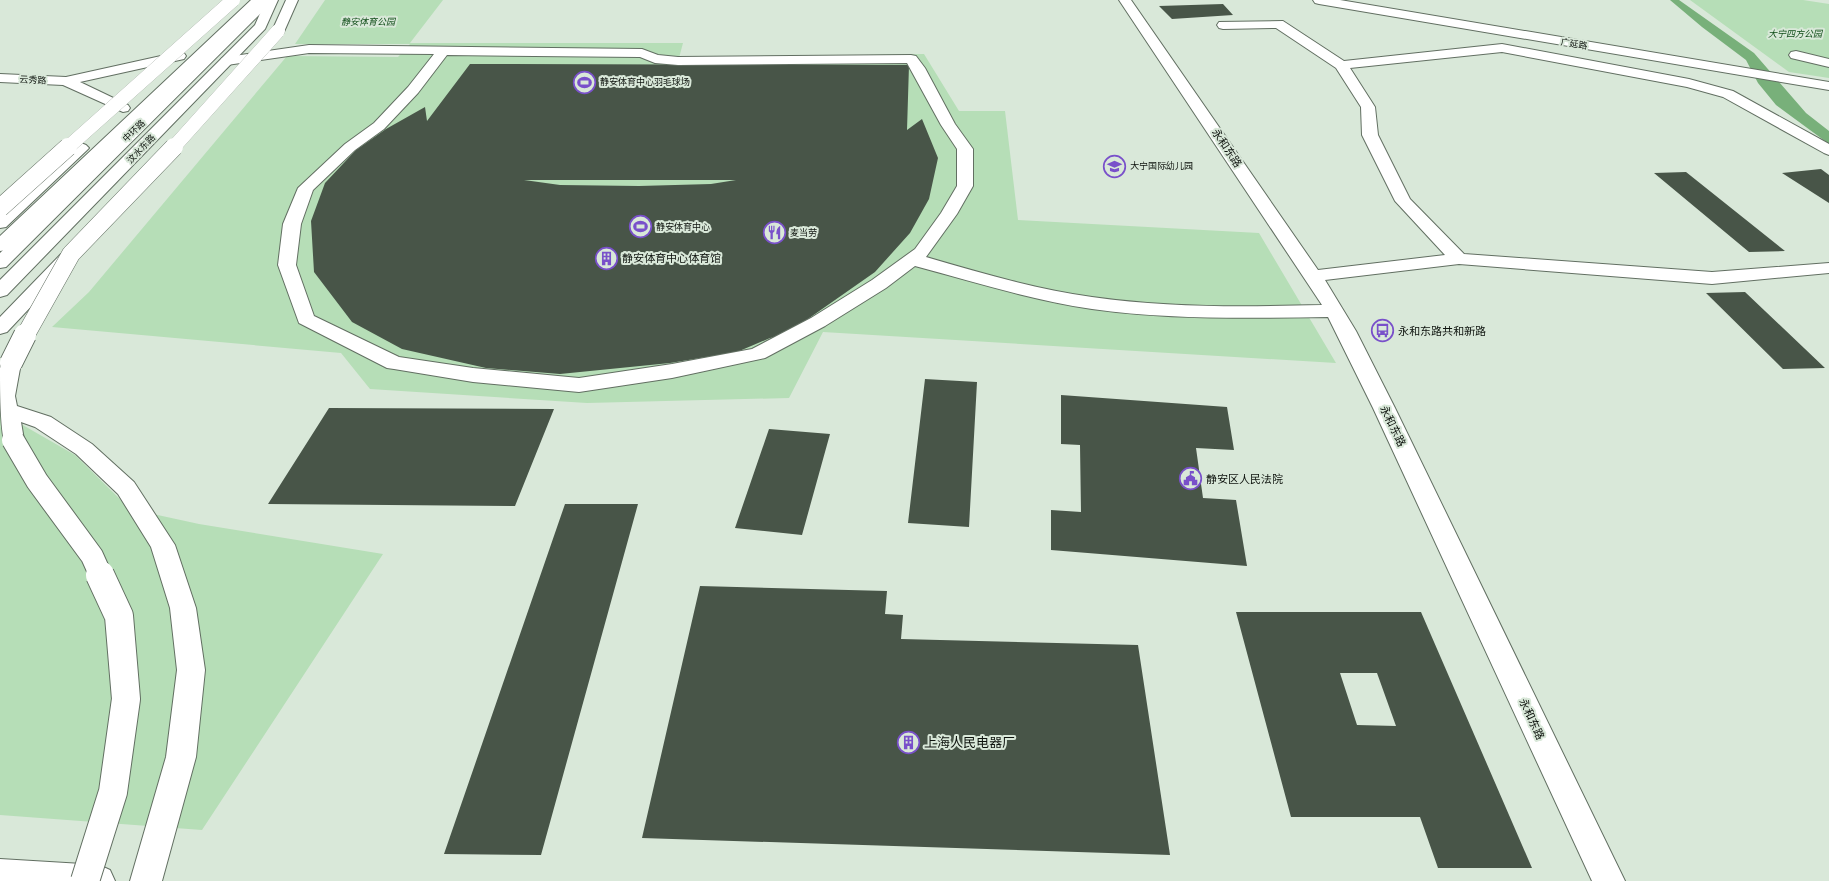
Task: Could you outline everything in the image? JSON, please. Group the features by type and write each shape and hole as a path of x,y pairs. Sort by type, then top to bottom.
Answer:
{"main road":[{"path":"0,190 31,173 228,0"},
{"path":"0,208 233,0"},
{"path":"0,222 240,0"},
{"path":"0,246 258,0"},
{"name":"中环路","path":"0,263 268,0"},
{"name":"汶水东路","path":"0,291 261,26 272,0"},
{"path":"0,328 188,132 278,31 292,0"},
{"name":"永和东路","path":"1125,0 1313,276 1334,311 1387,415 1609,881"},
{"name":"广延路","path":"1324,1 1732,71 1829,86"},
{"path":"1223,25 1279,24 1341,65 1368,107 1370,135 1403,201 1459,259"},
{"path":"1341,65 1502,48 1689,83 1728,94 1829,150"},
{"path":"1596,66 1597,48"},
{"path":"227,61 309,49 444,50 642,53 655,59 678,61 911,60 918,68 948,125 965,149 965,186 944,221 921,253 879,284 818,322 758,354 672,371 579,385 473,375 394,363 306,319 287,265 292,224 306,188 350,147 379,126 413,90 444,50"},
{"path":"1796,55 1829,63"},
{"path":"66,82 179,56"},
{"name":"云秀路","path":"0,78 66,82"},
{"path":"66,82 123,108"},
{"path":"0,217 18,206"},
{"path":"71,254 33,320 11,363 5,396 13,440 38,481 92,556 119,616 126,699 114,792 84,881"},
{"path":"912,259 1012,288 1092,303 1189,312 1334,311"},
{"path":"1313,276 1459,259 1712,278 1829,268"},
{"path":"0,408 43,422 84,449 126,488 163,545 183,608 191,670 181,757 146,881"},
{"path":"0,875 99,881"}],"green space":[{"name":"静安体育中心","path":"325,0 443,0 410,43 683,43 679,58 924,54 959,111 1005,111 1018,220 1259,233 1336,363 823,332 789,398 587,403 370,389 341,353 52,327 89,292 287,56 398,57 410,44 295,44"},
{"name":"大宁四方公园","path":"1690,0 1803,0 1829,4 1829,78 1789,72"},
{"path":"0,412 75,455 130,509 199,524 383,554 202,830 0,815"}],"shaded area":[{"path":"1670,0 1679,0 1754,53 1806,113 1829,131 1829,144 1776,105 1758,83 1746,60 1702,27"}],"building":[{"path":"1223,4 1233,15 1172,19 1159,6"},
{"path":"470,64 909,65 907,130 922,119 938,158 929,199 910,233 875,272 785,335 770,338 737,352 670,363 560,374 486,368 402,349 352,322 314,272 311,221 325,183 356,150 386,129 425,107 427,121","holes":["524,180 736,180 711,184 639,186 560,185"]},
{"path":"1821,169 1829,175 1829,203 1782,173"},
{"path":"1686,172 1785,251 1749,252 1654,173"},
{"path":"1745,292 1825,368 1783,369 1706,293"},
{"path":"925,379 977,382 969,527 908,523"},
{"path":"1061,395 1227,407 1234,450 1196,448 1203,498 1236,500 1247,566 1051,550 1051,510 1081,512 1080,445 1061,444"},
{"path":"329,408 554,409 515,506 268,504"},
{"path":"769,429 830,434 802,535 735,528"},
{"path":"565,504 638,504 541,855 444,854"},
{"name":"上海人民电器厂","path":"700,586 887,591 885,614 903,615 901,639 1138,645 1170,855 642,838"},
{"path":"1236,612 1421,612 1532,868 1438,868 1420,817 1291,817","holes":["1340,673 1377,673 1396,726 1357,725"]}],"place":[{"name":"静安体育中心羽毛球场","path":"584,82"},
{"name":"大宁国际幼儿园","path":"1114,166"},
{"name":"静安体育中心","path":"641,227"},
{"name":"麦当劳","path":"774,233"},
{"name":"静安体育中心体育馆","path":"606,258"},
{"name":"永和东路共和新路","path":"1382,331"},
{"name":"静安区人民法院","path":"1191,479"},
{"name":"上海人民电器厂","path":"908,742"}],"park label":[{"name":"静安体育公园","path":"368,22"}]}
